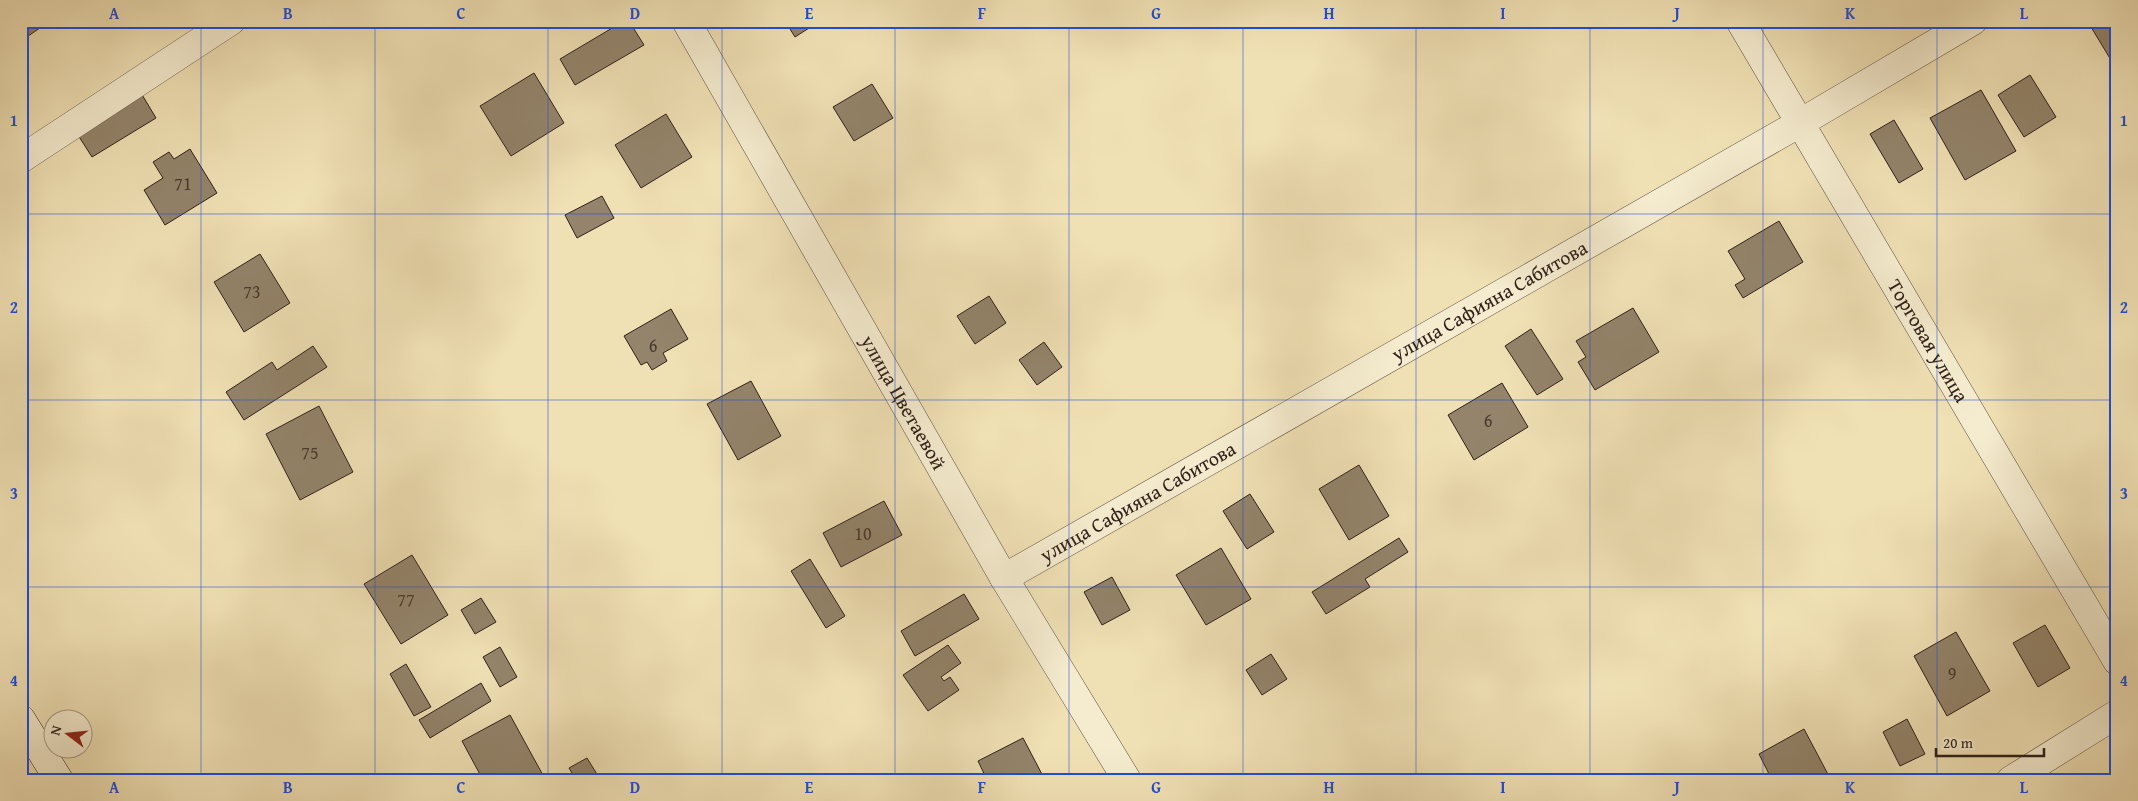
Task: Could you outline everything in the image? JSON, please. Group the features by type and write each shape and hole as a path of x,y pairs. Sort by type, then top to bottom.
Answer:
{"street":[{"path":"21,159 231,21"},
{"name":"улица Цветаевой","path":"686,21 1004,578 1128,780"},
{"name":"Торговая улица","path":"1740,21 2117,661"},
{"name":"улица Сафияна Сабитова","path":"1004,578 1800,123 1973,21"},
{"path":"2011,780 2117,714"},
{"path":"21,719 59,780"}],"building":[{"path":"21,21 50,21 21,41"},
{"path":"624,21 629,21 644,45 575,85 560,59"},
{"path":"785,21 820,21 795,37"},
{"path":"2100,21 2117,21 2117,70 2091,27"},
{"path":"534,73 564,123 511,156 480,106"},
{"path":"2030,75 2056,117 2024,137 1998,95"},
{"path":"872,84 893,118 854,141 833,107"},
{"path":"1981,90 2016,151 1965,180 1930,118"},
{"path":"141,93 156,118 92,157 76,132"},
{"path":"666,114 692,157 641,188 615,145"},
{"path":"1894,120 1923,169 1899,183 1870,134"},
{"path":"190,149 217,193 165,225 144,190 163,178 153,162 169,152 174,159"},
{"path":"602,196 614,218 577,238 565,215"},
{"path":"1779,221 1803,262 1743,298 1735,285 1745,279 1728,251"},
{"path":"260,254 290,303 244,332 214,282"},
{"path":"989,296 1006,323 975,344 957,316"},
{"path":"1633,308 1659,352 1595,390 1578,362 1586,357 1576,341"},
{"path":"671,309 688,339 663,353 667,361 652,370 647,362 641,365 624,336"},
{"path":"1531,329 1563,379 1537,395 1505,346"},
{"path":"1044,342 1062,367 1037,385 1019,360"},
{"path":"313,346 327,367 244,420 226,392 272,362 277,370"},
{"path":"751,381 781,436 738,460 707,404"},
{"path":"1502,383 1528,427 1474,460 1448,415"},
{"path":"319,406 353,472 300,500 266,434"},
{"path":"1359,465 1389,516 1349,540 1319,489"},
{"path":"1250,494 1274,532 1247,549 1223,511"},
{"path":"884,501 902,535 841,567 823,533"},
{"path":"1399,538 1408,552 1365,579 1370,587 1326,614 1312,592"},
{"path":"1221,548 1251,599 1206,625 1176,575"},
{"path":"412,555 448,615 401,644 364,584"},
{"path":"810,559 845,616 826,628 791,571"},
{"path":"1112,577 1130,610 1102,625 1084,592"},
{"path":"964,594 979,619 915,656 901,631"},
{"path":"481,598 496,622 475,634 461,610"},
{"path":"2045,625 2070,668 2038,687 2013,643"},
{"path":"1956,632 1990,691 1947,716 1914,656"},
{"path":"948,645 961,663 941,677 944,681 950,677 959,690 928,711 903,675"},
{"path":"500,647 517,677 500,687 483,657"},
{"path":"1271,654 1287,679 1262,695 1246,670"},
{"path":"406,664 431,707 414,716 390,674"},
{"path":"481,683 491,701 430,738 419,720"},
{"path":"510,715 544,777 539,780 483,780 462,741"},
{"path":"1907,719 1925,754 1900,766 1883,732"},
{"path":"1804,729 1831,780 1772,780 1759,754"},
{"path":"1023,738 1045,780 987,780 978,761"},
{"path":"587,758 599,780 576,780 569,768"}]}
